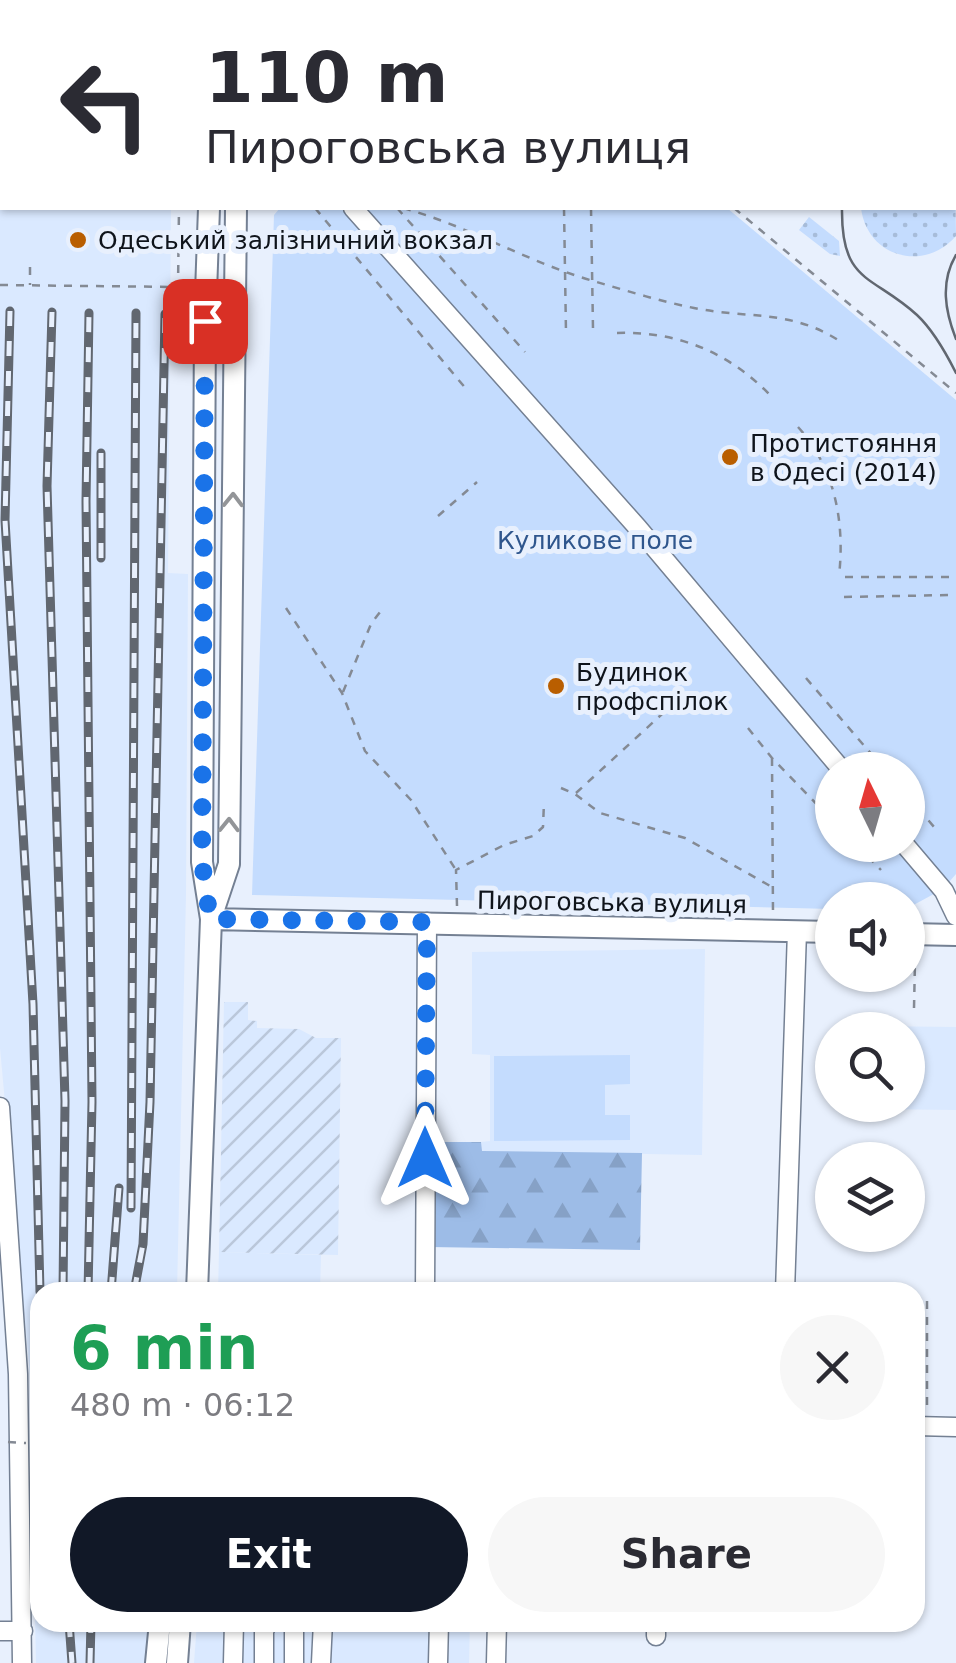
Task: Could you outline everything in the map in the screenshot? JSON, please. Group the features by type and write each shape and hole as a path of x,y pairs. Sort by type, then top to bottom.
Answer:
{"main road":[{"path":"197,1282 210,919 202,862 209,210"},
{"path":"210,919 229,864 236,210"},
{"name":"Пироговська вулиця","path":"210,919 815,932"},
{"path":"925,934 956,935"},
{"path":"156,1663 159,1632"},
{"path":"177,1663 179,1632"}],"street":[{"path":"355,210 638,528 827,752"},
{"path":"919,862 944,891 956,916"},
{"path":"424,1282 427,922"},
{"path":"786,1282 798,931"},
{"path":"0,1107 22,1663"},
{"path":"925,1420 956,1427"},
{"path":"0,1632 23,1632"},
{"path":"233,1663 234,1632"},
{"path":"264,1632 264,1663"},
{"path":"294,1632 294,1663"},
{"path":"321,1663 323,1632"},
{"path":"438,1663 439,1632"},
{"path":"496,1663 497,1632"}],"path":[{"path":"0,285 178,287 180,210"},
{"path":"317,210 468,390"},
{"path":"399,210 524,352"},
{"path":"411,210 442,219 565,272 696,308 789,317 819,327 841,342"},
{"path":"564,210 566,333"},
{"path":"591,210 593,329"},
{"path":"736,210 956,393"},
{"path":"30,268 30,285"},
{"path":"618,333 666,336 708,349 744,370 769,394"},
{"path":"798,427 826,470 840,514 839,576"},
{"path":"438,516 478,482"},
{"path":"846,577 949,577"},
{"path":"844,597 949,595"},
{"path":"286,608 342,693 365,751 411,800 456,870 457,923"},
{"path":"342,693 370,624 380,612"},
{"path":"806,678 870,752"},
{"path":"575,794 674,704"},
{"path":"748,728 815,802"},
{"path":"772,758 774,930"},
{"path":"561,788 600,814 685,838 772,887"},
{"path":"456,870 504,845 532,836 543,827 544,802"},
{"path":"925,816 934,827"},
{"path":"873,862 881,870"},
{"path":"914,992 914,1008"},
{"path":"925,1408 927,1302"},
{"path":"8,1442 26,1443"}],"shaded area":[{"path":"0,210 171,210 168,573 188,574 177,1282 30,1282 30,1376 0,1048"},
{"path":"705,949 702,1155 481,1151 481,1142 490,1141 490,1055 472,1054 472,952"},
{"path":"224,1002 248,1002 248,1020 257,1021 257,1028 299,1029 316,1038 341,1038 338,1255 219,1252"},
{"path":"925,1027 956,1027 956,1110 925,1110"},
{"path":"219,1252 321,1255 320,1282 218,1282"},
{"path":"35,1632 149,1632 146,1663 36,1663"},
{"path":"196,1632 470,1632 469,1663 194,1663"}],"green space":[{"name":"Куликове поле","path":"278,210 729,210 956,400 956,874 943,889 925,899 925,882 815,882 815,909 252,895 274,215"},
{"path":"861,210 956,210 956,236 929,254 913,256 885,248 865,225"},
{"path":"809,217 839,241 840,256 830,254 799,230"},
{"path":"630,1055 630,1084 605,1085 605,1115 630,1115 630,1140 494,1141 494,1056"},
{"path":"432,1142 481,1142 482,1151 642,1153 640,1250 429,1247"}],"tram line":[{"path":"842,210 843,233 853,264 923,321 956,373"},
{"path":"956,255 946,297 956,339"}],"railway":[{"path":"10,311 5,520 33,1004 40,1282"},
{"path":"52,312 47,486 65,1101 63,1282"},
{"path":"88,1282 92,1102 86,501 89,313"},
{"path":"131,1208 136,313"},
{"path":"136,1282 143,1244 150,1102 165,314"},
{"path":"101,453 101,558"},
{"path":"112,1282 119,1188"},
{"path":"70,1632 72,1663"},
{"path":"90,1663 91,1632"}],"place":[{"name":"Одеський залізничний вокзал","path":"78,240"},
{"name":"Протистояння в Одесі (2014)","path":"730,457"},
{"name":"Будинок профспілок","path":"556,686"}],"route":[{"path":"205,321 202,862 210,919 427,922 425,1158"}]}
